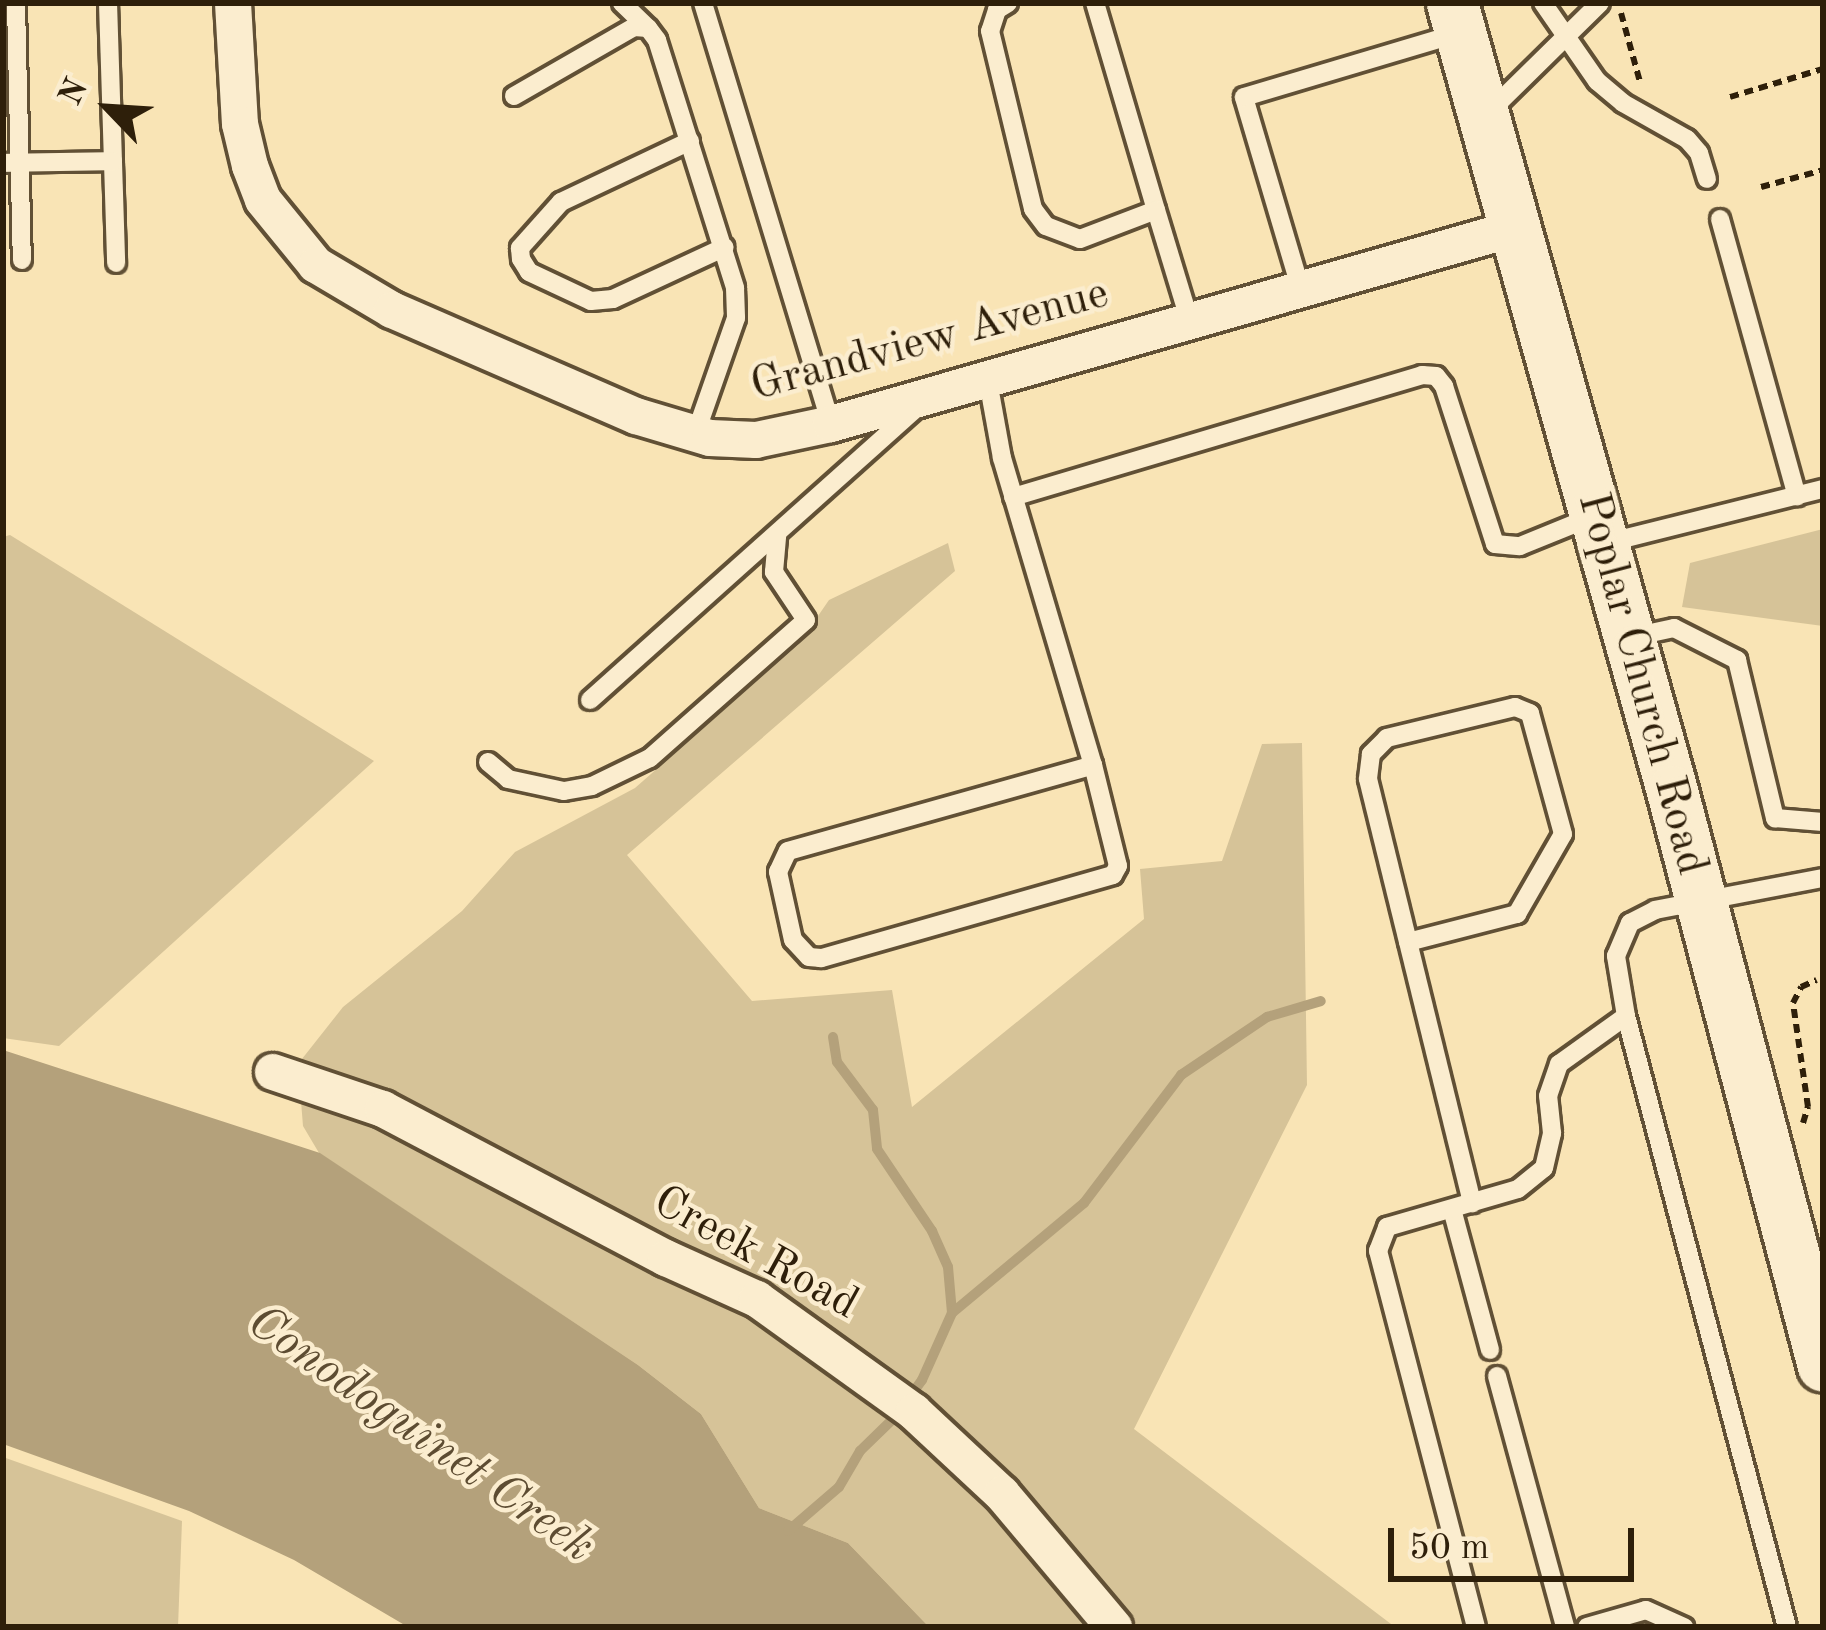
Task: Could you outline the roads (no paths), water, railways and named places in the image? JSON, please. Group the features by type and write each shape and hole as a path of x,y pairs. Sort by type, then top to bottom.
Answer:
{"street":[{"name":"Grandview Avenue","path":"233,3 240,124 250,166 263,200 316,265 392,310 636,416 695,435 756,440 831,424 1516,227"},
{"name":"Poplar Church Road","path":"1456,18 1486,114 1823,1366"},
{"name":"Creek Road","path":"273,1072 383,1109 666,1258 757,1299 884,1385 914,1412 1002,1494 1114,1627"}],"lane":[{"path":"16,3 12,163 22,260"},
{"path":"109,3 116,263"},
{"path":"622,3 648,28 725,247 736,318 695,435"},
{"path":"703,3 831,424"},
{"path":"1008,3 997,10 990,31 1033,209 1046,226 1080,238 1156,210"},
{"path":"1095,3 1190,322"},
{"path":"1543,3 1564,39 1608,92 1694,146 1707,179"},
{"path":"1486,114 1600,3"},
{"path":"1301,290 1244,98 1456,18"},
{"path":"514,96 584,51 634,27 648,28"},
{"path":"690,141 561,202 520,248 520,259 529,272 591,301 613,299 725,247"},
{"path":"12,163 113,161"},
{"path":"1720,220 1797,496"},
{"path":"1013,496 1422,375 1436,376 1444,386 1495,544 1520,546 1823,489"},
{"path":"988,380 1013,496 1093,765 1118,866 1113,875 821,958 809,957 793,940 778,872 778,861 788,851 1093,765"},
{"path":"590,700 927,398"},
{"path":"488,762 508,779 564,791 592,786 650,758 806,620 774,572 777,536"},
{"path":"1627,638 1674,628 1737,660 1775,818 1823,822"},
{"path":"1408,942 1517,914 1563,834 1531,713 1515,707 1387,738 1371,754 1368,779 1472,1203"},
{"path":"1786,1627 1626,1016 1616,956 1630,923 1655,910 1823,878"},
{"path":"1476,1627 1378,1251 1387,1227 1518,1190 1544,1168 1552,1133 1548,1096 1559,1064 1626,1016"},
{"path":"1452,1209 1490,1350"},
{"path":"1497,1376 1565,1627"},
{"path":"1587,1627 1646,1610 1684,1627"}],"water":[{"name":"Conodoguinet Creek","path":"3,1050 320,1153 638,1365 701,1414 759,1508 848,1543 929,1627 408,1627 294,1560 189,1511 3,1444"}],"waterway":[{"path":"788,1531 839,1487 860,1451 895,1417 922,1380 952,1313 1084,1203 1181,1075 1267,1017 1321,1001"},
{"path":"833,1037 837,1062 873,1110 877,1149 932,1231 948,1267 952,1313"}]}
